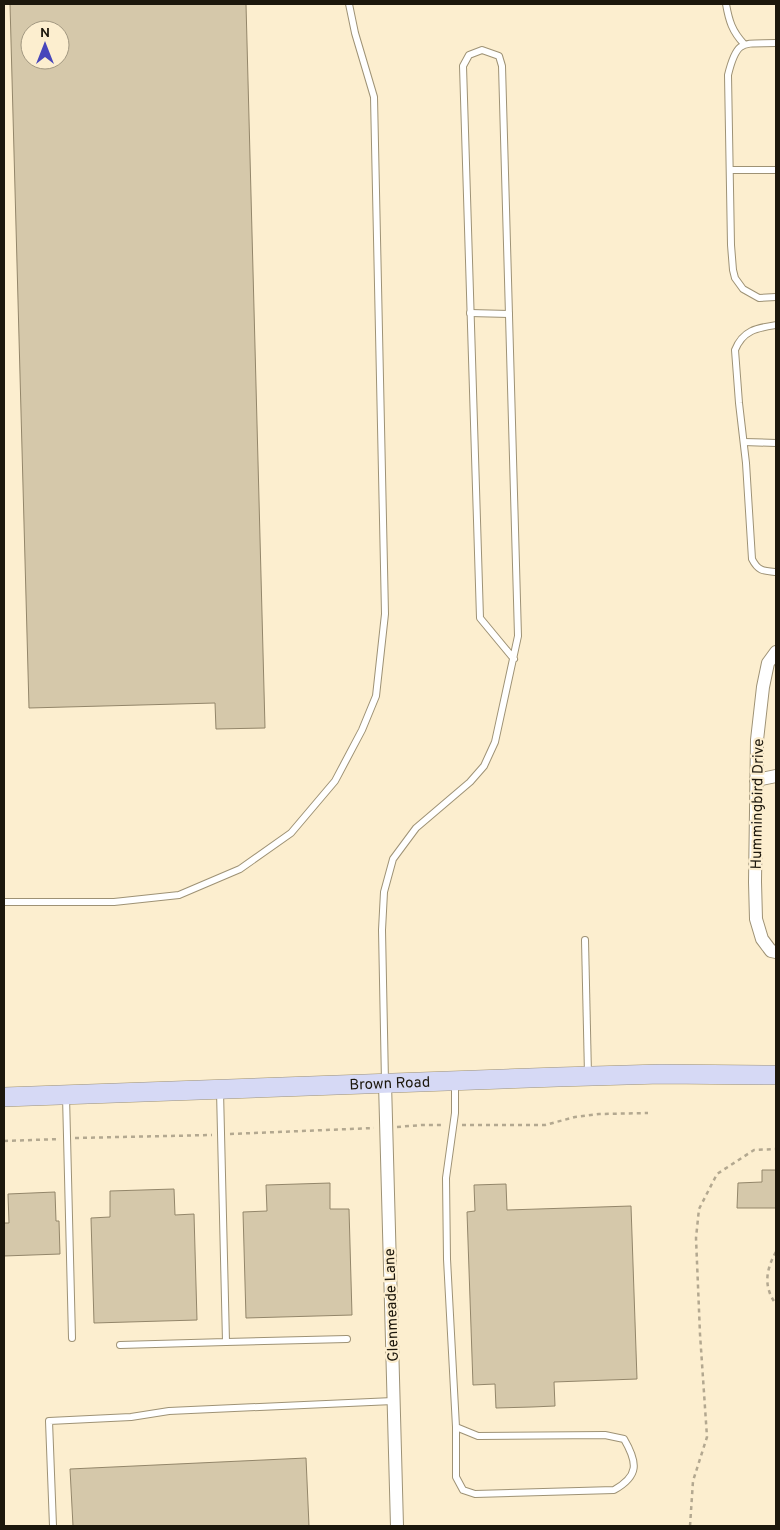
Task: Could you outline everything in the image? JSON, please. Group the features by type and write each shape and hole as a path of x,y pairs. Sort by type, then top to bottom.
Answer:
{"main road":[{"name":"Brown Road","path":"4,1097 588,1076 661,1074 776,1075"}],"street":[{"name":"Hummingbird Drive","path":"776,652 768,663 763,688 757,740 756,780 756,919 762,939 770,950 776,952"},
{"path":"756,780 776,776"},
{"name":"Glenmeade Lane","path":"385,1083 397,1526"}],"lane":[{"path":"4,902 114,902 179,895 240,870 291,833 335,781 362,730 376,696 385,614 374,97 355,33 349,4"},
{"path":"726,4 729,19 735,33 744,44"},
{"path":"776,43 744,44 737,49 728,75 733,270 735,278 743,288 759,298 776,297"},
{"path":"385,1083 382,930 384,892 393,859 416,828 470,782 484,766 495,742 514,659 518,636 502,66 498,56 482,50 469,55 463,66 480,618 514,659"},
{"path":"730,170 776,170"},
{"path":"470,313 509,314"},
{"path":"776,325 753,330 743,335 738,342 736,350 752,559 756,567 763,571 776,572"},
{"path":"744,442 776,443"},
{"path":"585,940 588,1076"},
{"path":"455,1081 455,1113 446,1178 446,1213 456,1427 456,1477 463,1490 475,1494 614,1490 626,1484 634,1471 633,1454 624,1439 605,1435 478,1436 456,1427"},
{"path":"220,1089 226,1342"},
{"path":"66,1095 72,1338"},
{"path":"120,1345 347,1339"},
{"path":"53,1526 48,1421 131,1417 169,1411 393,1400"}],"path":[{"path":"4,1141 386,1128 422,1124 545,1125 576,1117 599,1114 648,1113"},
{"path":"690,1526 693,1481 707,1437 696,1238 700,1209 717,1174 754,1150 776,1149"},
{"path":"776,1252 768,1264 768,1283 771,1297 776,1304"}],"building":[{"path":"10,4 246,4 265,728 216,729 215,703 29,708"},
{"path":"762,1170 776,1170 776,1208 737,1208 738,1183 762,1182"},
{"path":"330,1183 330,1209 349,1209 352,1315 246,1318 243,1212 267,1211 266,1185"},
{"path":"506,1184 507,1210 631,1206 637,1379 554,1382 555,1406 532,1407 496,1408 495,1384 473,1385 467,1212 475,1211 474,1185"},
{"path":"174,1189 175,1215 194,1214 197,1320 94,1323 91,1218 110,1217 110,1191"},
{"path":"55,1192 56,1221 59,1221 60,1254 4,1256 4,1223 9,1223 8,1194"},
{"path":"306,1458 309,1526 73,1526 70,1469"}]}
